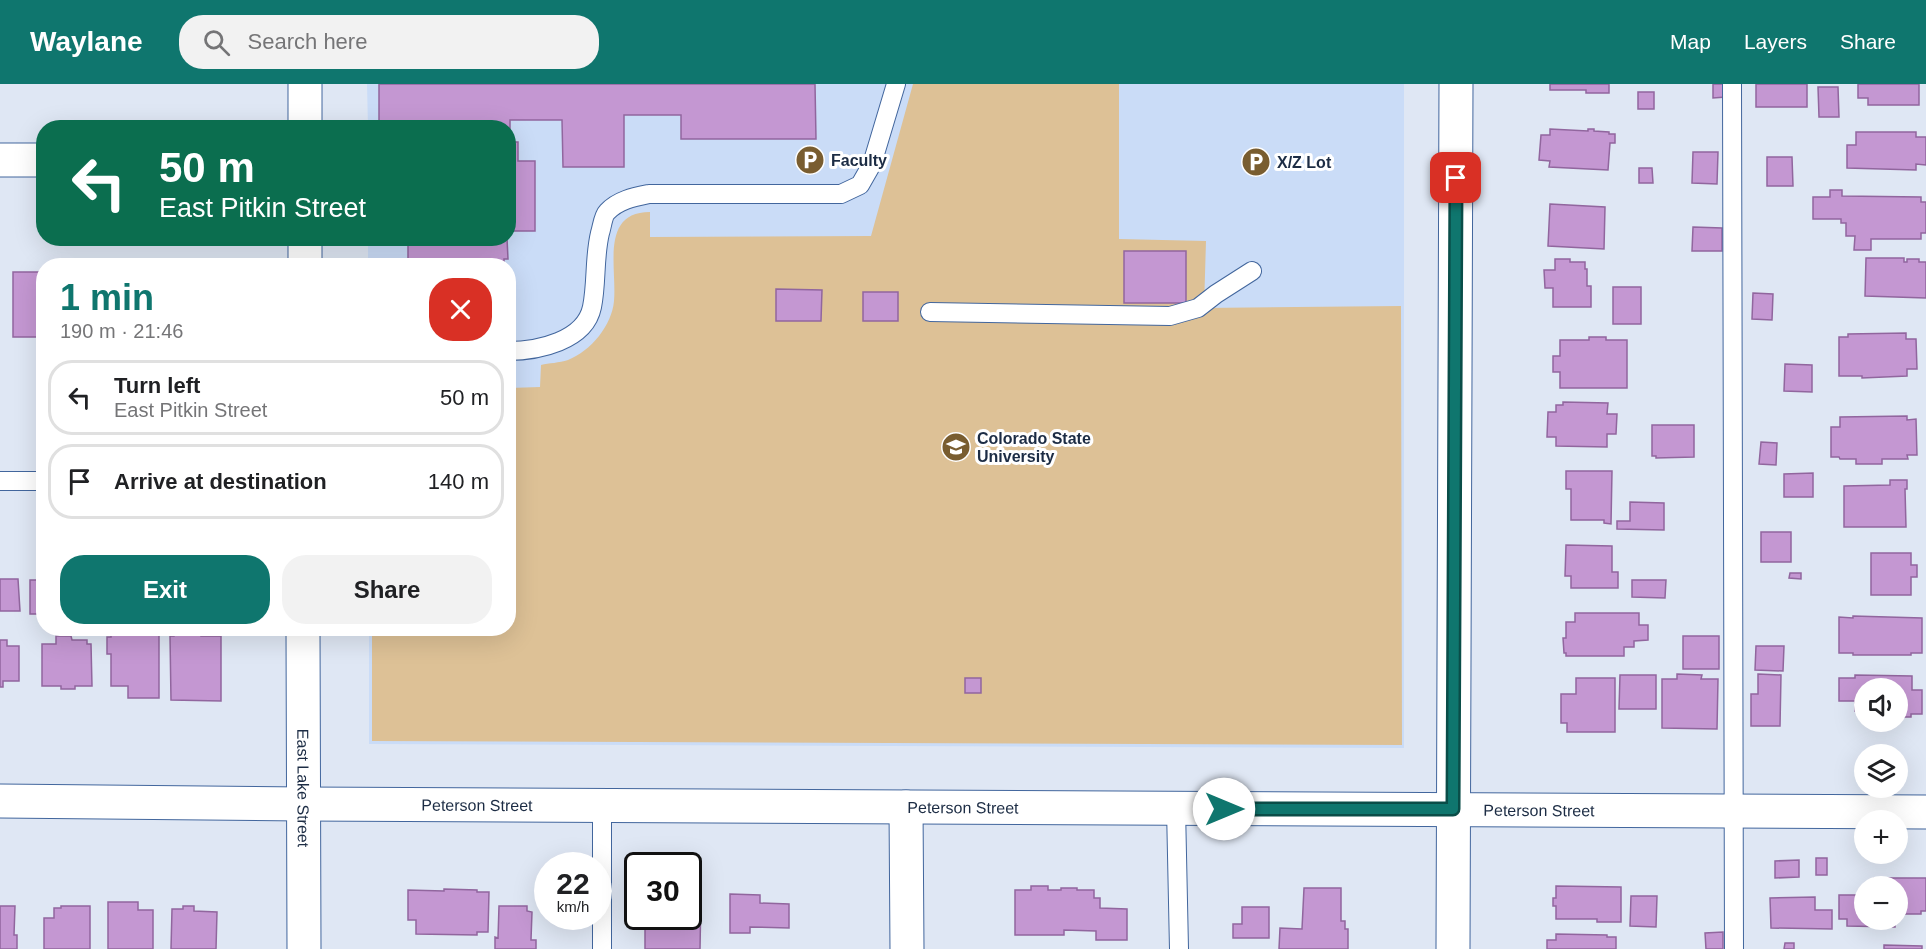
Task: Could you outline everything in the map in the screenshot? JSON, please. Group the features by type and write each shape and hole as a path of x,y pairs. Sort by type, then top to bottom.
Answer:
{"street":[{"path":"305,84 305,120"},
{"path":"1453,949 1456,84"},
{"path":"0,160 36,160"},
{"name":"East Lake Street","path":"303,636 304,949"},
{"name":"Peterson Street","path":"0,801 1926,812"},
{"path":"906,807 907,949"}],"lane":[{"path":"516,350 558,341 580,329 592,308 596,252 606,213 624,199 649,194 841,194 860,185 872,164 896,84"},
{"path":"1732,84 1734,949"},
{"path":"930,312 1170,316 1198,308 1252,271"},
{"path":"0,481 36,481"},
{"path":"602,805 602,949"},
{"path":"1176,808 1179,949"}],"shaded area":[{"name":"Colorado State University","path":"367,84 1404,84 1404,748 369,744 369,636 516,636 516,258 368,258 368,246 516,246 516,120 368,120"},
{"name":"Colorado State University","path":"913,84 1119,84 1119,239 1206,241 1204,308 1401,306 1402,745 372,741 372,636 516,636 516,388 540,387 541,365 565,361 576,356 592,344 605,328 614,301 614,244 617,231 624,221 634,214 650,212 650,237 871,236"}],"building":[{"path":"379,84 815,84 816,139 681,139 681,115 624,115 624,167 563,167 562,120 379,120"},
{"path":"1550,84 1609,84 1609,93 1586,93 1586,90 1550,90"},
{"path":"1713,84 1725,84 1726,97 1713,98"},
{"path":"1756,84 1807,84 1807,107 1756,107"},
{"path":"1858,84 1919,84 1919,105 1868,105 1868,98 1858,98"},
{"path":"1818,87 1838,87 1839,117 1819,117"},
{"path":"1638,92 1654,92 1654,109 1638,109"},
{"path":"1550,129 1588,131 1588,129 1594,129 1594,131 1615,134 1615,143 1610,143 1608,170 1549,167 1550,161 1539,160 1541,135 1550,135"},
{"path":"1856,132 1916,132 1916,137 1926,137 1926,165 1916,164 1916,170 1847,168 1847,145 1856,145"},
{"path":"516,142 518,142 518,161 535,161 535,231 516,231"},
{"path":"1693,152 1718,152 1717,184 1692,183"},
{"path":"1767,157 1792,157 1793,186 1767,186"},
{"path":"1639,168 1652,168 1653,183 1639,183"},
{"path":"1830,190 1842,190 1842,196 1921,197 1921,202 1926,202 1926,233 1921,233 1921,239 1871,239 1871,250 1854,250 1855,236 1846,236 1846,223 1841,223 1841,219 1813,219 1813,197 1830,197"},
{"path":"1550,204 1605,207 1604,249 1548,246"},
{"path":"1693,227 1722,228 1722,251 1692,251"},
{"path":"408,246 507,246 508,258 408,258"},
{"path":"1124,251 1186,251 1186,303 1124,303"},
{"path":"1866,258 1904,258 1904,262 1907,262 1907,259 1919,259 1919,262 1926,262 1926,298 1865,296"},
{"path":"1555,259 1585,262 1587,286 1591,286 1591,307 1553,307 1553,288 1545,288 1544,270 1555,270"},
{"path":"13,272 36,272 36,337 13,337"},
{"path":"1613,287 1641,287 1641,324 1613,324"},
{"path":"776,289 822,290 821,321 776,321"},
{"path":"863,292 898,292 898,321 863,321"},
{"path":"1753,293 1773,294 1772,320 1752,319"},
{"path":"1906,333 1906,339 1916,339 1917,369 1907,369 1907,376 1862,378 1862,376 1839,376 1839,337 1848,337 1848,334"},
{"path":"1589,337 1627,340 1627,388 1560,388 1560,372 1553,372 1553,356 1560,356 1560,340 1589,340"},
{"path":"1785,364 1812,365 1812,392 1784,391"},
{"path":"1563,402 1608,403 1607,414 1617,414 1616,434 1607,434 1607,447 1556,446 1556,437 1547,437 1548,412 1556,412 1556,405 1563,405"},
{"path":"1907,416 1907,420 1916,419 1917,455 1907,455 1908,459 1882,459 1882,464 1856,464 1856,459 1831,457 1831,427 1840,427 1840,417"},
{"path":"1652,425 1694,425 1694,457 1656,458 1652,456"},
{"path":"1761,442 1777,443 1776,465 1759,464"},
{"path":"1566,471 1612,471 1611,524 1604,523 1604,520 1571,520 1571,489 1566,489"},
{"path":"1813,473 1813,497 1784,497 1784,474"},
{"path":"1890,480 1907,480 1907,489 1905,489 1906,527 1844,527 1844,486 1890,485"},
{"path":"1630,502 1664,503 1664,530 1617,529 1617,521 1630,521"},
{"path":"1761,532 1791,532 1791,562 1761,562"},
{"path":"1566,545 1612,546 1612,572 1618,572 1618,588 1571,588 1571,576 1565,576"},
{"path":"1871,553 1911,553 1911,565 1917,565 1917,577 1911,577 1911,595 1871,595"},
{"path":"1790,573 1801,573 1801,579 1789,578"},
{"path":"0,579 18,579 20,611 0,611"},
{"path":"30,580 36,580 36,614 30,614"},
{"path":"1632,580 1666,580 1665,598 1632,597"},
{"path":"1575,613 1639,613 1639,625 1648,625 1648,640 1634,641 1634,647 1624,647 1624,656 1566,656 1563,638 1566,638 1566,622 1575,622"},
{"path":"1853,616 1922,618 1922,653 1853,655 1853,653 1839,653 1839,617 1853,618"},
{"path":"56,636 71,636 72,640 87,640 87,644 91,644 92,686 61,689 61,686 42,686 42,644 56,644"},
{"path":"159,636 159,698 128,698 128,686 111,686 111,654 107,654 107,637"},
{"path":"170,636 221,636 221,701 171,700"},
{"path":"1683,636 1719,636 1719,669 1683,669"},
{"path":"0,640 7,640 7,646 19,646 19,681 3,681 3,687 0,687"},
{"path":"1756,646 1784,646 1783,671 1755,670"},
{"path":"1677,674 1702,675 1701,679 1718,679 1717,729 1662,728 1662,679 1677,679"},
{"path":"1758,674 1781,675 1780,726 1751,726 1751,694 1758,694"},
{"path":"1620,675 1656,675 1656,709 1619,709"},
{"path":"1855,675 1912,676 1912,690 1922,690 1922,714 1911,714 1911,717 1908,717 1908,678 1855,678"},
{"path":"965,678 981,678 981,693 965,693"},
{"path":"1576,678 1615,678 1615,732 1567,732 1567,723 1561,723 1561,694 1576,694"},
{"path":"1839,678 1854,678 1854,701 1839,701"},
{"path":"1816,858 1827,858 1827,875 1816,875"},
{"path":"1799,860 1799,877 1775,878 1775,861"},
{"path":"1908,878 1926,878 1926,911 1921,911 1921,914 1908,914"},
{"path":"1031,886 1048,886 1048,890 1077,888 1077,890 1094,890 1094,898 1100,898 1100,908 1127,909 1127,940 1096,940 1096,931 1064,930 1064,935 1015,935 1015,890 1031,890"},
{"path":"1556,886 1621,887 1621,922 1597,922 1597,919 1556,919 1556,906 1553,906 1553,898 1556,898"},
{"path":"1304,888 1341,888 1341,921 1345,921 1345,929 1348,929 1348,949 1279,949 1280,928 1302,929"},
{"path":"444,889 489,892 488,932 477,932 477,935 416,934 416,920 408,920 408,890 444,891"},
{"path":"730,894 760,895 760,903 789,904 789,928 750,927 750,933 730,933"},
{"path":"1839,895 1854,895 1854,926 1847,926 1847,919 1839,919"},
{"path":"1631,896 1657,896 1656,927 1630,926"},
{"path":"1815,897 1815,910 1832,910 1832,929 1771,928 1770,898"},
{"path":"108,902 138,902 138,910 153,910 153,949 108,949"},
{"path":"0,906 15,906 14,935 17,935 17,949 0,949"},
{"path":"61,906 90,906 90,949 44,949 44,918 54,918 54,908 61,908"},
{"path":"183,906 194,906 194,911 217,912 216,949 171,949 172,909 183,909"},
{"path":"499,906 527,906 527,911 532,912 531,940 536,940 536,949 495,949 495,937 498,938"},
{"path":"1242,907 1269,907 1269,938 1233,938 1233,924 1242,924"},
{"path":"645,930 700,930 700,949 645,949"},
{"path":"1723,932 1723,949 1706,949 1705,933"},
{"path":"1556,934 1616,937 1616,949 1547,949 1547,940 1556,940"},
{"path":"1785,943 1794,943 1794,949 1784,949"},
{"path":"1884,945 1922,946 1922,949 1884,949"}],"place":[{"name":"Faculty","path":"810,160"},
{"name":"X/Z Lot","path":"1256,162"},
{"name":"Colorado State University","path":"956,447"}],"route":[{"path":"1224,809 1453,809 1456,178"}]}
